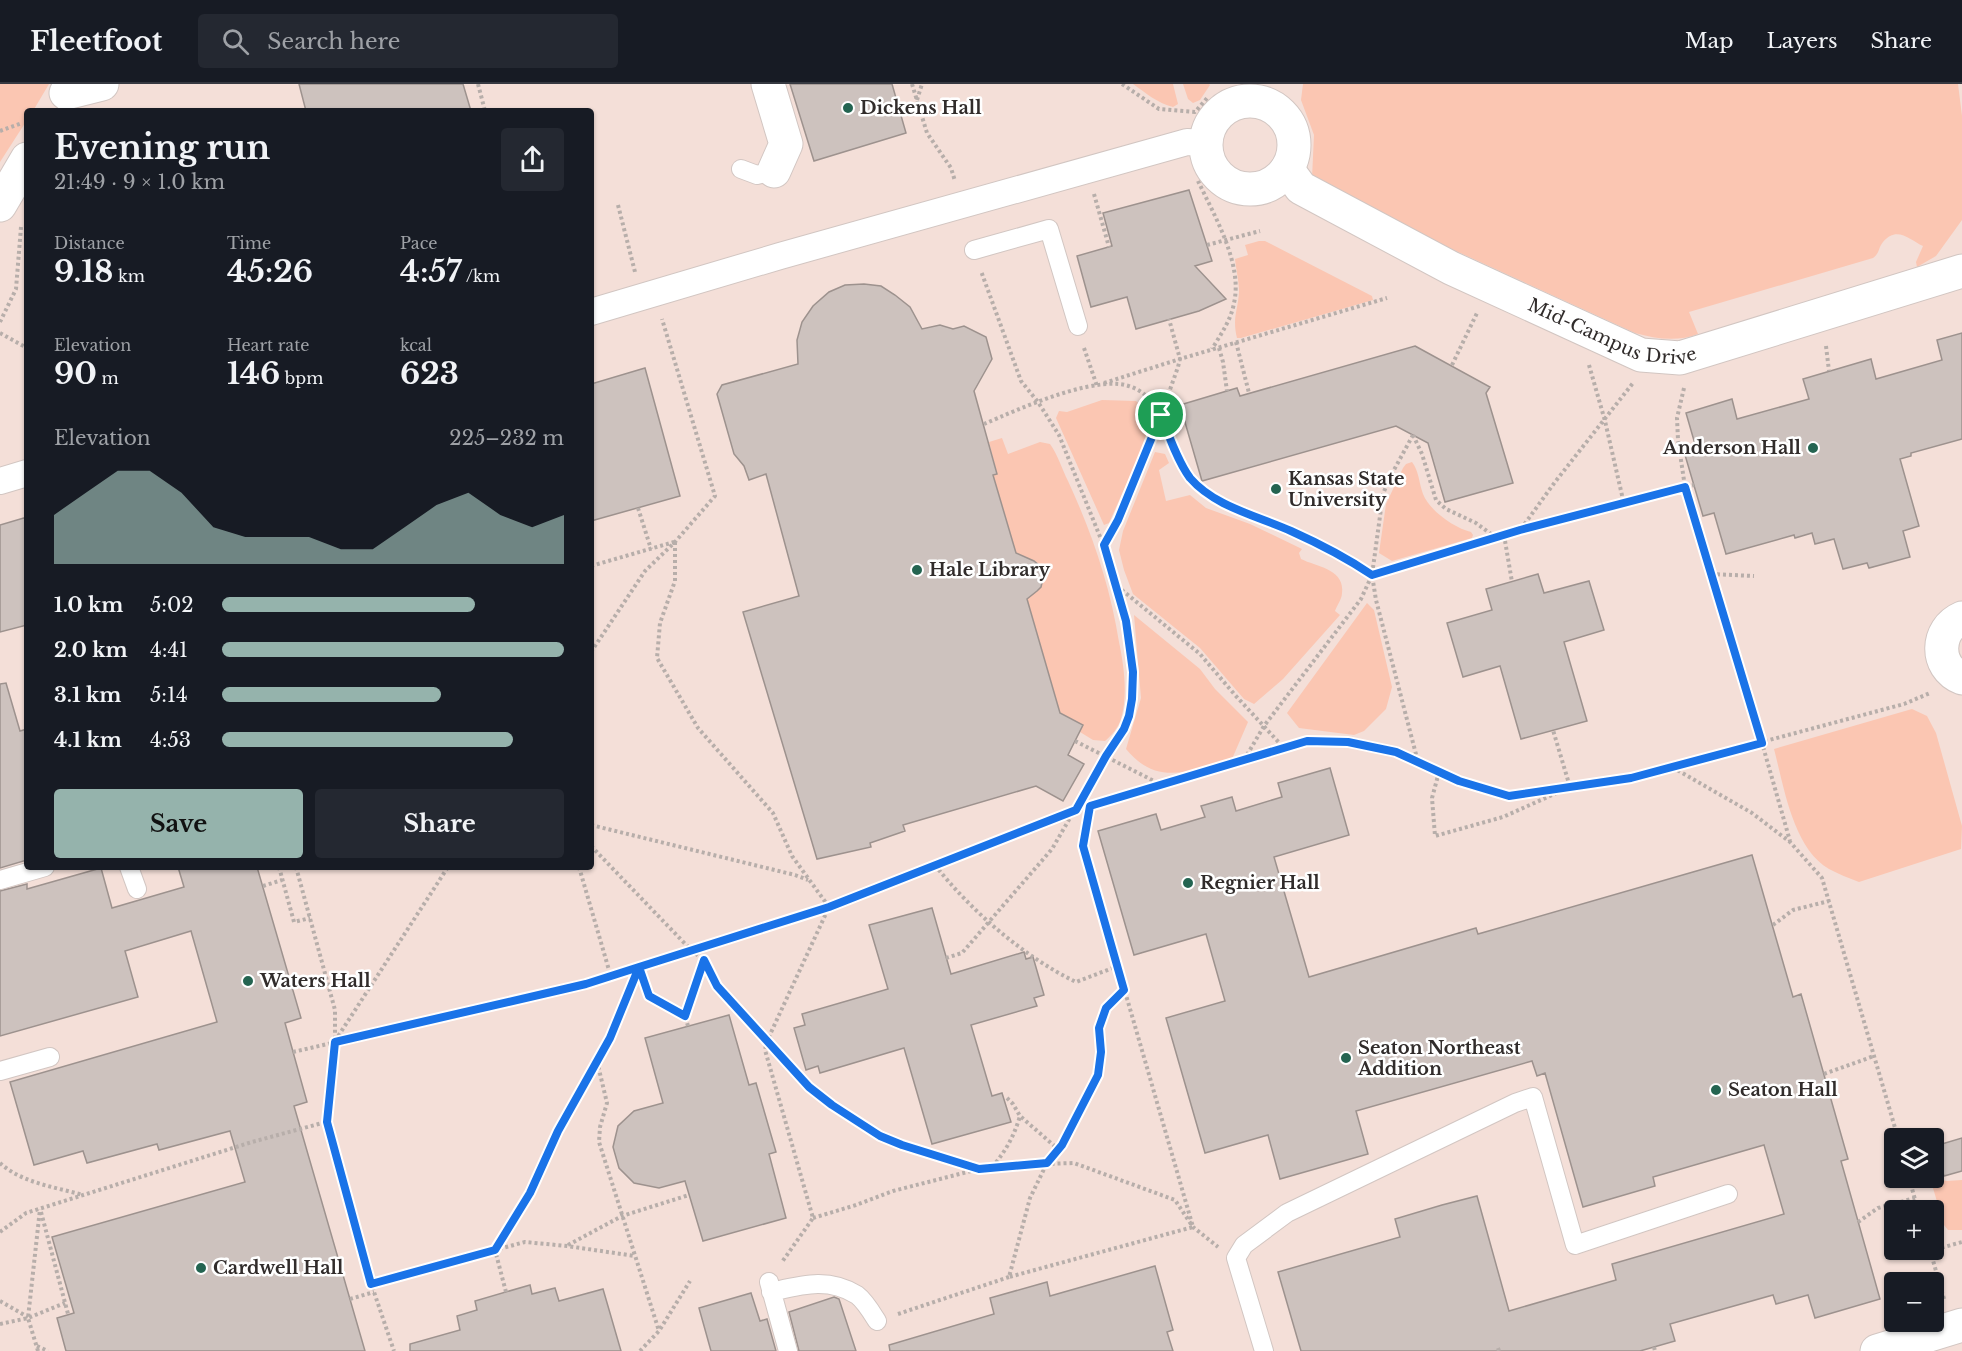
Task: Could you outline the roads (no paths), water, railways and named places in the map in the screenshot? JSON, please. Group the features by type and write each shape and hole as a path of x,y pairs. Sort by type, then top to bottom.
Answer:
{"street":[{"path":"64,96 102,84"},
{"path":"768,84 786,144 774,171"},
{"path":"1277,95 1282,114 1293,135 1293,153 1287,169 1278,180 1265,187 1251,189 1237,187 1224,180 1214,170 1208,157 1206,143 1208,131 1221,112 1220,96 1259,102 1277,95"},
{"path":"594,311 780,256 1186,142 1206,143"},
{"path":"11,212 24,169"},
{"name":"Mid-Campus Drive","path":"1287,169 1301,188 1444,265 1641,355 1680,358 1962,271"},
{"path":"0,481 24,474"},
{"path":"1949,684 1949,669 1943,660 1941,649 1942,638 1947,628 1962,618"},
{"path":"1877,1351 1954,1315"}],"lane":[{"path":"741,169 757,176 774,171"},
{"path":"974,250 1049,229 1078,327"},
{"path":"0,879 34,870"},
{"path":"130,870 137,889"},
{"path":"0,1071 50,1057"},
{"path":"1264,1351 1236,1258 1244,1245 1287,1213 1515,1103 1533,1097 1575,1245 1728,1194"},
{"path":"788,1351 770,1287 812,1283 832,1284 859,1296 877,1321"}],"place":[{"name":"Dickens Hall","path":"848,108"},
{"name":"Anderson Hall","path":"1813,448"},
{"name":"Kansas State University","path":"1276,489"},
{"name":"Hale Library","path":"917,570"},
{"name":"Regnier Hall","path":"1188,883"},
{"name":"Waters Hall","path":"248,981"},
{"name":"Seaton Northeast Addition","path":"1346,1058"},
{"name":"Seaton Hall","path":"1716,1090"},
{"name":"Cardwell Hall","path":"201,1268"}]}
